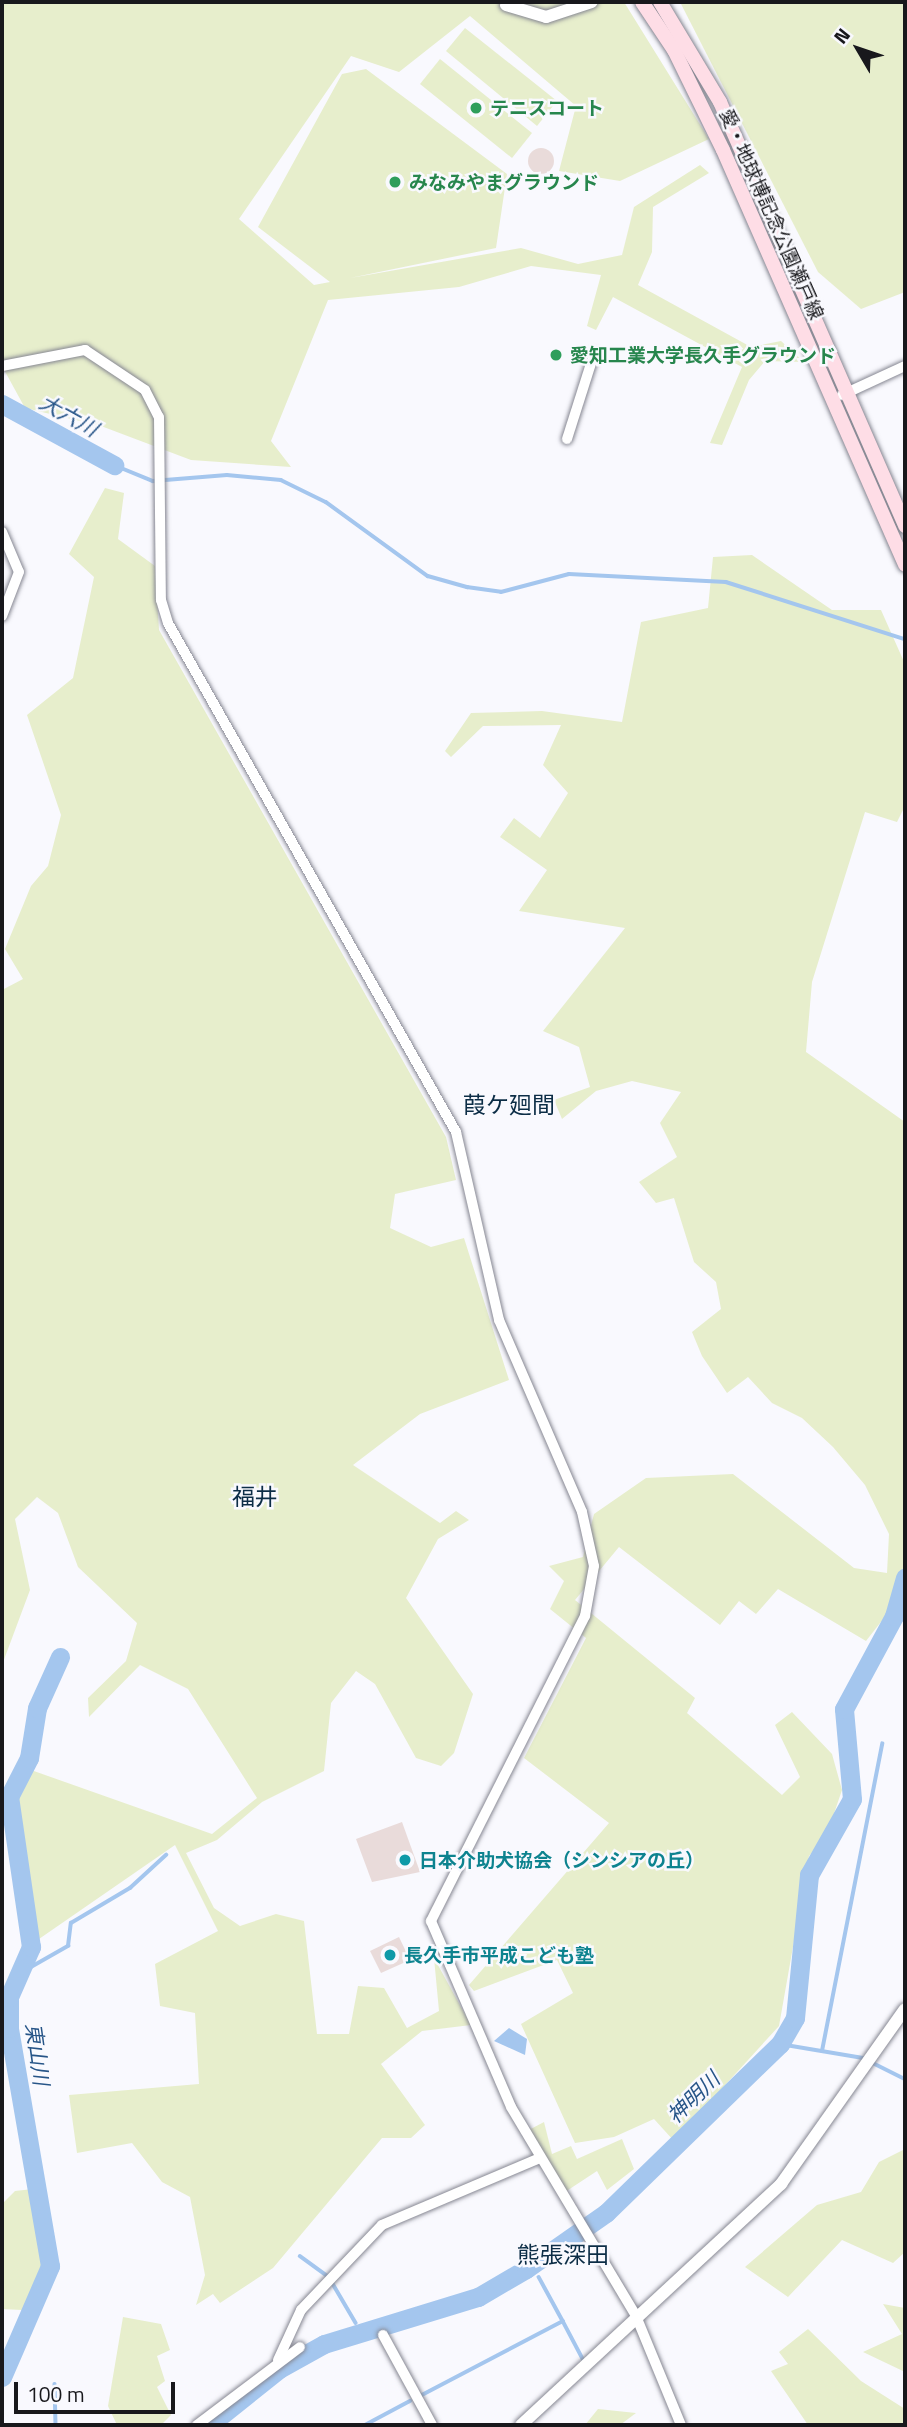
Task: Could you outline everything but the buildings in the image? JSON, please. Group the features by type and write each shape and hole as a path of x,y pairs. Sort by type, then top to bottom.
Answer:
{"main road":[{"name":"愛・地球博記念公園瀬戸線","path":"642,2 674,50 723,150 905,565"},
{"name":"愛・地球博記念公園瀬戸線","path":"660,2 720,102 905,526"}],"street":[{"path":"506,5 546,17 592,2"},
{"path":"2,366 85,350 118,366 145,390 159,417 163,460 161,600 168,623 456,1132 499,1320 591,1540 592,1595 585,1616 430,1921 511,2107 636,2316 681,2425"},
{"path":"568,439 594,354"},
{"path":"833,399 905,366"},
{"path":"2,532 19,572 2,616"},
{"path":"521,2425 781,2184 905,2009"},
{"path":"278,2360 301,2310 382,2225 540,2158"},
{"path":"383,2335 432,2425"},
{"path":"197,2425 278,2360 300,2347"}],"green space":[{"path":"2,2 624,2 709,139 620,181 559,171 576,106 470,16 399,72 351,56 239,219 314,285 330,282 258,227 342,74 366,69 507,174 496,248 350,278 521,248 578,264 622,255 634,207 700,165 709,173 653,207 652,252 638,285 751,347 781,341 804,362 765,361 749,380 722,445 710,443 742,367 613,297 596,330 587,326 601,275 531,266 459,287 328,300 271,441 291,467 191,460 101,426 25,408 2,366"},
{"path":"680,2 905,2 905,292 861,309 818,272"},
{"path":"465,28 557,101 537,126 446,51"},
{"name":"テニスコート","path":"440,59 532,133 512,158 420,84"},
{"path":"105,488 124,493 118,539 155,566 159,630 446,1137 456,1180 395,1194 390,1228 431,1247 464,1238 509,1380 420,1414 353,1465 440,1523 456,1511 469,1520 438,1539 406,1598 473,1694 454,1753 441,1766 416,1758 375,1684 356,1671 331,1703 324,1771 262,1802 217,1840 186,1853 214,1908 240,1926 276,1914 304,1921 317,2034 349,2034 358,1986 384,1988 407,2028 439,2011 434,1958 471,2025 422,2031 381,2064 425,2125 411,2138 382,2138 273,2268 220,2303 213,2294 196,2305 205,2275 190,2197 162,2182 132,2143 77,2153 69,2095 199,2084 195,2013 160,2006 155,1964 218,1931 175,1845 39,1939 18,1796 31,1770 212,1834 257,1798 188,1689 140,1665 89,1717 88,1698 126,1661 137,1623 78,1567 58,1513 37,1497 15,1519 30,1590 2,1665 2,990 23,979 5,949 31,886 48,866 61,815 27,715 73,678 94,577 69,554"},
{"path":"752,555 832,610 881,610 905,664 905,806 897,822 865,812 812,982 806,1052 905,1122 905,1591 866,1641 778,1589 756,1614 739,1601 720,1625 619,1547 575,1600 695,1698 687,1713 782,1795 800,1777 775,1725 792,1712 832,1754 842,1790 827,1834 809,1856 779,2026 674,2141 654,2119 614,2137 575,2143 521,2024 573,1993 557,1960 474,1991 469,1985 609,1823 524,1758 586,1638 550,1609 564,1581 549,1566 583,1557 594,1514 646,1478 733,1474 854,1568 887,1573 889,1534 865,1485 833,1447 802,1418 772,1403 748,1377 727,1393 702,1356 692,1332 721,1309 716,1282 694,1262 674,1198 656,1203 639,1182 677,1157 660,1123 681,1092 632,1081 596,1091 562,1119 554,1100 590,1087 579,1047 543,1031 625,928 519,911 547,870 500,837 514,818 540,838 568,793 543,765 561,725 483,726 451,757 445,751 471,713 542,711 622,722 641,622 708,608 713,557"},
{"path":"544,2122 552,2154 571,2146 577,2159 622,2139 634,2169 607,2190 597,2171 562,2194 525,2132"},
{"path":"905,2149 905,2252 893,2263 842,2240 788,2297 745,2267 817,2205 861,2192 879,2162"},
{"path":"33,2189 47,2268 24,2323 22,2310 2,2309 2,2204 15,2191"},
{"path":"883,2304 905,2308 905,2372 863,2352 902,2334"},
{"path":"123,2317 161,2324 170,2350 157,2356 165,2381 157,2387 171,2415 161,2425 117,2425 108,2406"},
{"path":"808,2329 861,2381 905,2409 905,2425 808,2425 771,2371 788,2364 779,2352"},
{"path":"598,2409 636,2413 620,2425 585,2425"}],"water":[{"path":"509,2028 527,2039 525,2055 494,2041"}],"waterway":[{"name":"大六川","path":"2,404 114,465"},
{"path":"114,465 153,481 227,475 281,480 326,502 428,576 467,587 501,592 569,574 726,582 905,639"},
{"name":"神明川","path":"209,2425 279,2369 324,2344 478,2297 526,2269 606,2213 780,2044 795,2018 809,1875 852,1799 844,1709 894,1616 905,1578"},
{"name":"東山川","path":"2,2377 50,2266 9,2028 9,1997 31,1947 9,1797 29,1758 37,1708 60,1657"},
{"path":"822,2051 882,1744"},
{"path":"24,1971 68,1946 71,1923 130,1888 166,1855"},
{"path":"780,2044 863,2058 905,2079"},
{"path":"300,2256 329,2277 356,2323"},
{"path":"539,2277 563,2321"},
{"path":"420,2396 563,2321 583,2359"},
{"path":"55,2384 56,2425"},
{"path":"365,2425 410,2401"}],"place":[{"name":"テニスコート","path":"476,108"},
{"name":"みなみやまグラウンド","path":"395,182"},
{"name":"愛知工業大学長久手グラウンド","path":"556,355"},
{"name":"日本介助犬協会（シンシアの丘）","path":"405,1860"},
{"name":"長久手市平成こども塾","path":"390,1955"}],"district":[{"name":"葭ケ廻間","path":"509,1105"},
{"name":"福井","path":"255,1497"},
{"name":"熊張深田","path":"563,2255"}]}
